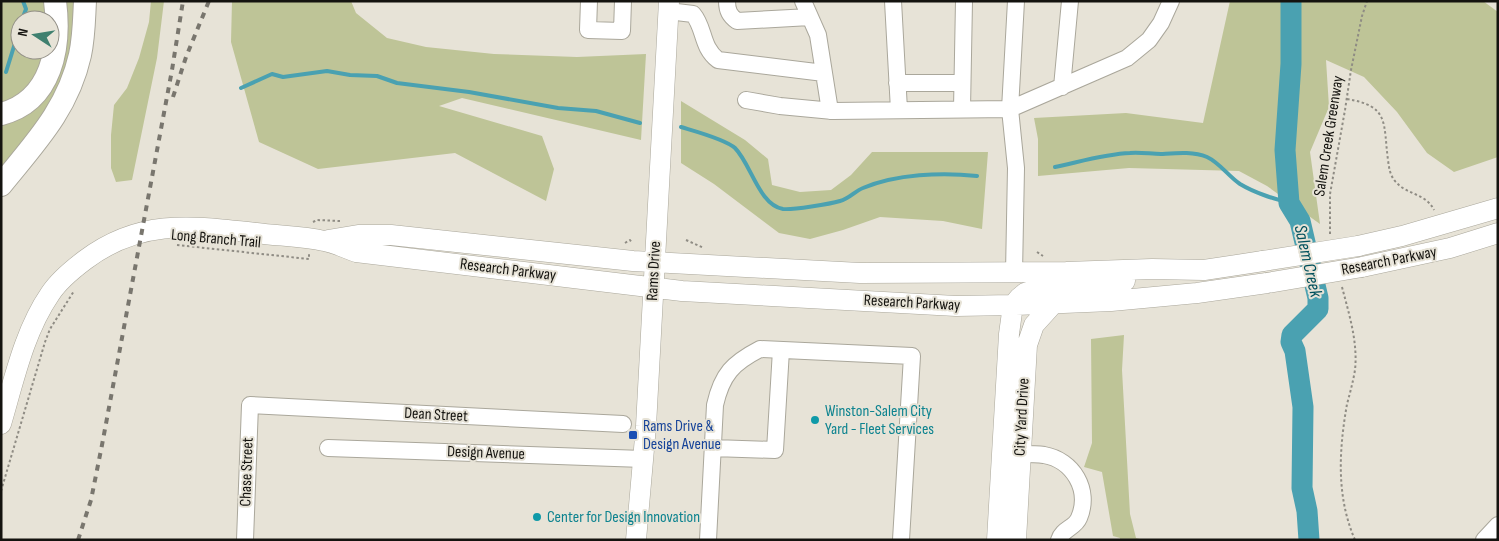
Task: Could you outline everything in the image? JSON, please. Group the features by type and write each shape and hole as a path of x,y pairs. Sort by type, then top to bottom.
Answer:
{"highway":[{"path":"1,114 22,107 41,89 46,79 51,66 56,34 55,1"},
{"path":"1,184 50,125 66,98 81,52 85,1"}],"main road":[{"name":"Rams Drive","path":"636,540 654,287 668,6"},
{"name":"Research Parkway","path":"316,247 358,235 391,234 633,261 860,273 1204,270 1358,246 1402,236 1498,208"},
{"name":"Research Parkway","path":"1,424 29,333 39,310 52,291 72,270 98,250 117,240 146,230 178,226 204,227 316,247 691,291 956,306 1053,304 1154,298 1267,283 1362,267 1450,248 1498,233"},
{"path":"1014,305 1019,298 1034,290 1109,284 1204,270"},
{"name":"City Yard Drive","path":"1016,540 1027,346 1034,325 1053,304"},
{"name":"City Yard Drive","path":"997,540 1009,334 1014,305"}],"street":[{"path":"589,1 588,30 622,31 623,1"},
{"path":"727,1 730,16 737,21 810,17"},
{"path":"803,1 818,35 830,111"},
{"path":"894,1 899,110"},
{"path":"962,109 964,1"},
{"path":"1014,272 1016,168 1010,109 1016,1"},
{"path":"1062,87 1070,1"},
{"path":"746,100 780,106 830,111 1010,109 1127,58 1149,40 1161,23 1171,1"},
{"path":"668,6 693,14 703,40 711,54 718,60 824,73"},
{"path":"897,83 962,83"},
{"path":"708,540 715,405 719,388 730,370 742,358 760,349 912,356 901,540"},
{"path":"713,448 775,450 781,350"},
{"name":"Dean Street","path":"250,405 623,424"},
{"name":"Chase Street","path":"244,540 250,405"},
{"name":"Design Avenue","path":"328,448 643,459"},
{"path":"1020,454 1046,455 1060,462 1073,471 1081,485 1084,498 1079,518 1074,526 1064,531 1059,540"},
{"path":"1484,540 1498,525"}],"path":[{"name":"Salem Creek Greenway","path":"1330,235 1330,194 1351,70 1367,1"},
{"path":"1347,99 1365,102 1378,111 1385,125 1388,166 1391,176 1399,186 1425,199 1432,206 1436,214"},
{"name":"Long Branch Trail","path":"171,245 309,259 316,247"},
{"path":"1341,281 1355,340 1355,370 1347,406 1340,468 1340,488 1350,528 1356,540"},
{"path":"1,491 45,342 58,316 79,286"}],"green space":[{"path":"1,1 49,1 49,10 10,10 10,60 44,60 36,84 1,107"},
{"path":"63,1 80,1 68,78 1,175 1,122 31,109 46,60 60,60 60,11"},
{"path":"151,1 164,1 157,58 132,180 116,182 111,168 111,135 114,105 127,88 139,58 149,22"},
{"path":"232,1 351,1 356,13 387,38 426,47 494,54 577,57 646,54 641,140 462,98 439,106 542,136 554,169 546,201 455,153 318,169 259,142 231,42"},
{"path":"1230,1 1483,1 1498,12 1498,157 1454,172 1427,153 1397,112 1364,77 1326,60 1329,107 1310,152 1320,224 1267,186 1239,171 1129,168 1038,176 1038,139 1034,118 1126,113 1203,123"},
{"path":"681,101 745,140 768,159 772,185 800,192 831,190 851,175 872,152 988,152 982,229 943,221 880,217 810,239 779,233 714,184 681,163"},
{"path":"1124,335 1122,370 1130,514 1136,538 1144,540 1120,540 1120,538 1113,536 1102,472 1084,467 1092,443 1091,339"}],"waterway":[{"path":"23,1 26,10"},
{"name":"Salem Creek","path":"1291,1 1291,64 1285,150 1289,203 1300,221 1318,298 1318,309 1292,335 1291,342 1295,351 1303,407 1302,488 1307,511 1309,540"},
{"path":"6,72 10,59"},
{"path":"241,88 272,74 283,77 327,71 350,75 377,76 397,83 469,92 558,108 596,111 640,123"},
{"path":"681,127 717,138 735,148 741,155 761,192 775,206 783,209 795,209 840,201 876,183 904,177 934,174 977,176"},
{"path":"1055,167 1121,154 1196,154 1212,160 1240,184 1264,195 1289,203"}],"railway":[{"path":"78,540 91,500 102,445 172,70 183,1"},
{"path":"173,97 186,57 209,1"}],"place":[{"name":"Winston-Salem City Yard - Fleet Services","path":"815,420"},
{"name":"Rams Drive & Design Avenue","path":"633,435"},
{"name":"Center for Design Innovation","path":"537,517"}]}
